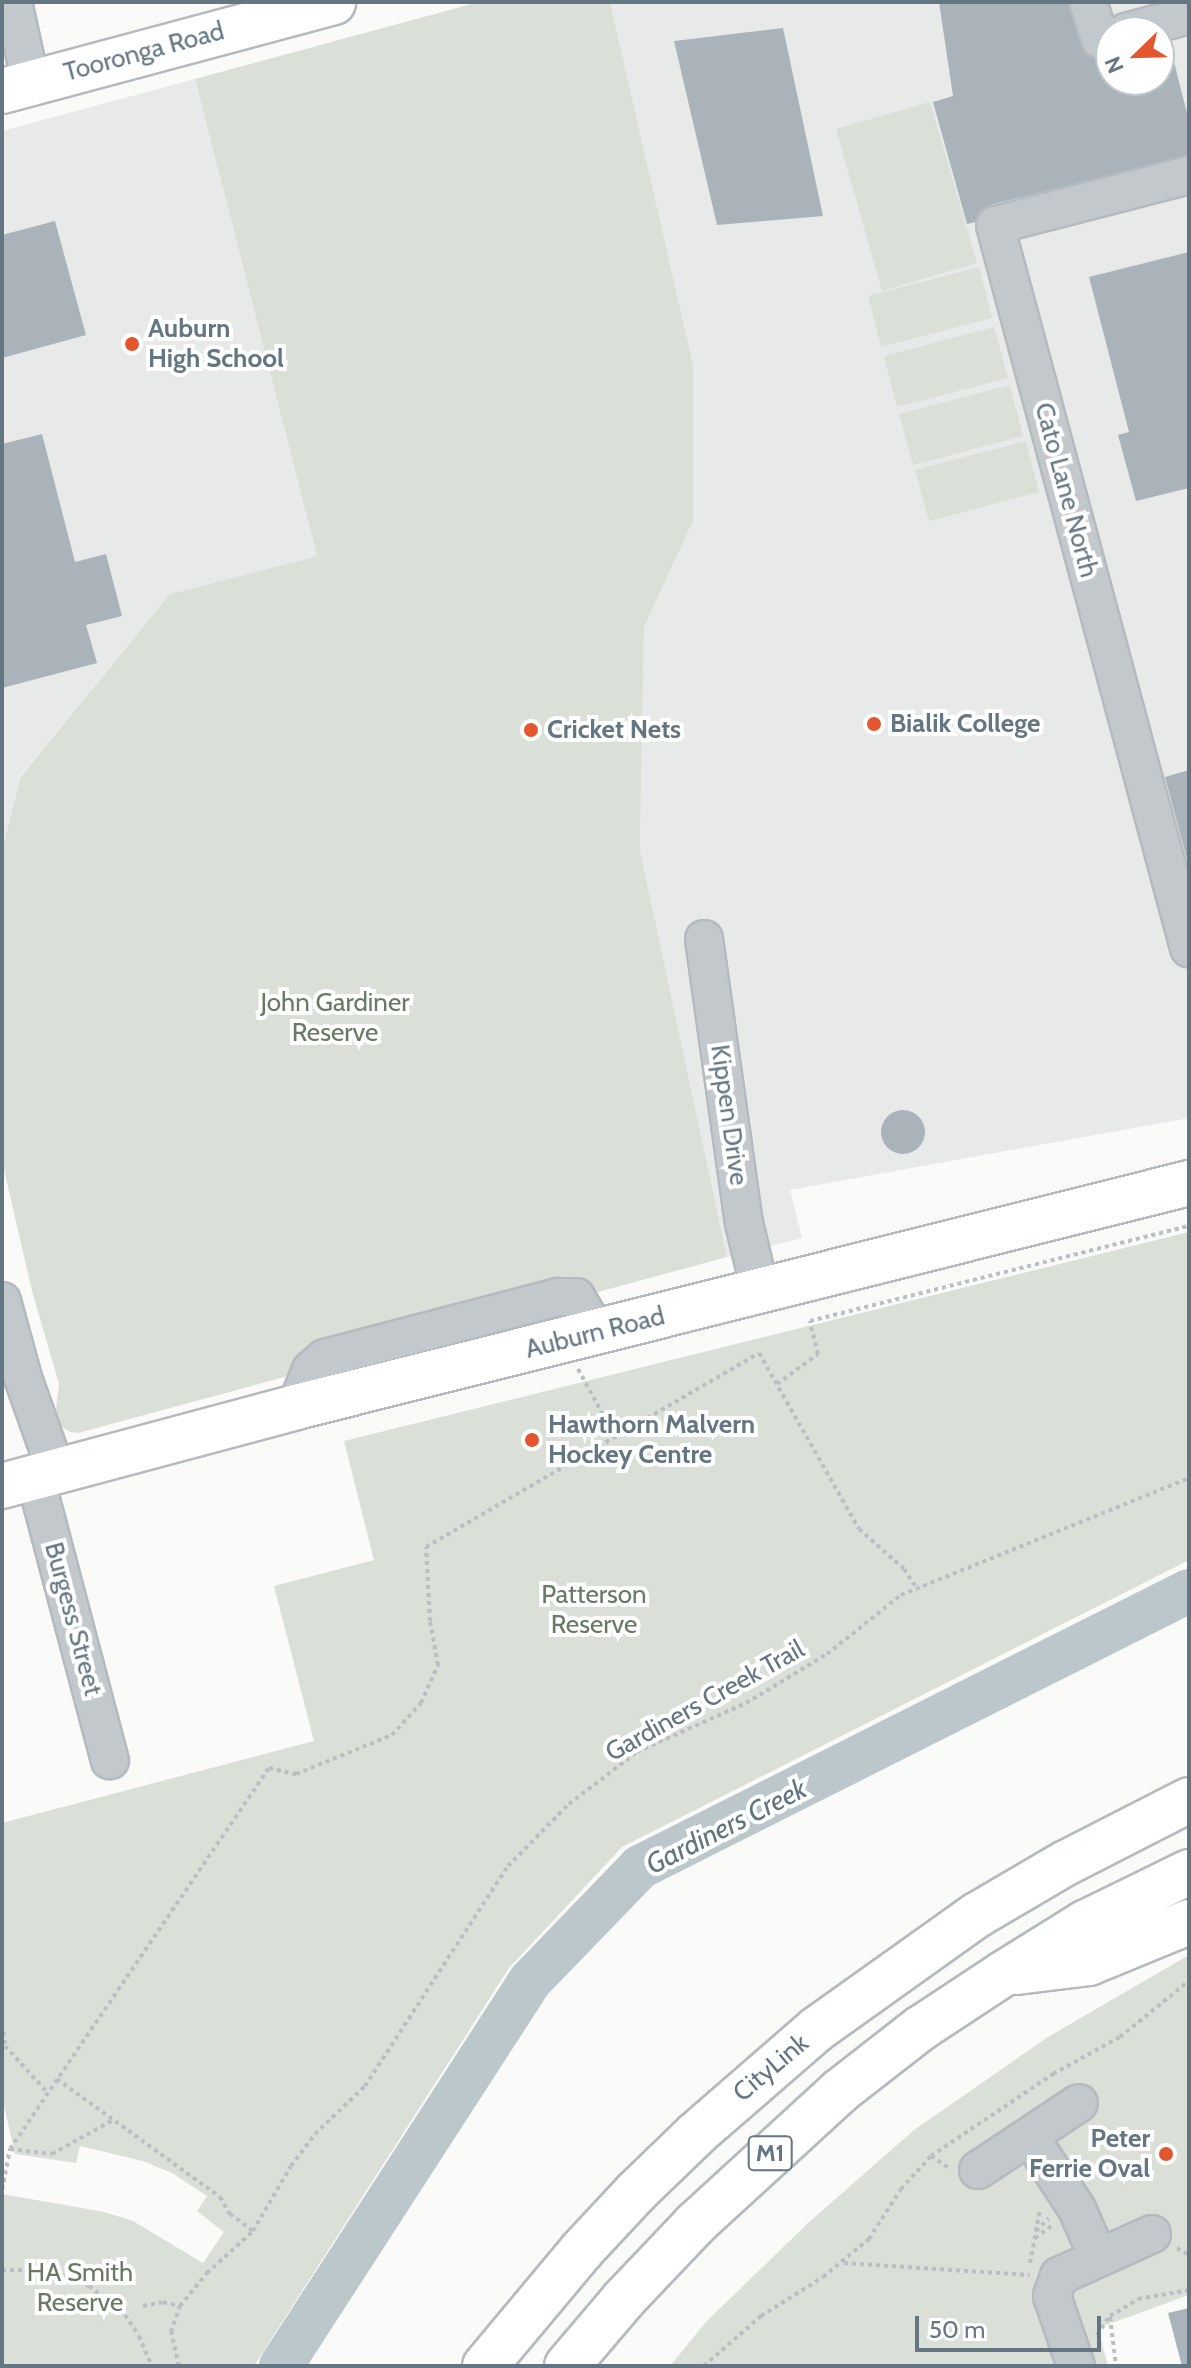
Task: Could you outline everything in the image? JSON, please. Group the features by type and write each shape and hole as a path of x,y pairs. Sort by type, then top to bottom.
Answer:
{"main road":[{"name":"Tooronga Road","path":"28,84 333,2"},
{"name":"Auburn Road","path":"33,1477 296,1407 588,1352 760,1290 1189,1183"},
{"path":"1114,1837 1189,1772"},
{"name":"M1","path":"1114,1837 1189,1800"},
{"name":"CityLink","path":"485,2366 581,2251 636,2192 761,2076 880,1981 977,1915 1114,1837"},
{"name":"M1","path":"567,2366 643,2278 769,2153 921,2028 1085,1923 1189,1872"},
{"path":"1003,1974 1089,1963 1189,1922"}],"street":[{"path":"13,2 28,84"},
{"path":"28,2 28,84"},
{"path":"1088,2 1095,24"},
{"name":"Cato Lane North","path":"1189,175 995,225 1189,948"},
{"name":"Kippen Drive","path":"704,939 744,1223 760,1290"},
{"name":"Burgess Street","path":"2,1301 23,1378 33,1477 110,1760"},
{"path":"978,2170 1079,2103"},
{"path":"1030,2137 1077,2209 1098,2257"},
{"path":"1075,2363 1054,2305 1054,2287 1059,2276 1152,2234"}],"path":[{"path":"777,1384 818,1354 810,1321 1189,1226"},
{"path":"588,1352 615,1437"},
{"path":"2,2190 10,2149 269,1768 296,1774 392,1735 421,1703 438,1665 430,1621 426,1547 759,1353 859,1529 904,1569 917,1588"},
{"name":"Gardiners Creek Trail","path":"180,2306 207,2273 253,2231 291,2166 315,2134 365,2086 494,1886 545,1826 637,1752 746,1703 827,1654 885,1606 917,1588 1189,1478"},
{"path":"704,2366 761,2316 841,2263 869,2239 908,2179 931,2156 1053,2074 1120,2037 1189,1981"},
{"path":"2,2024 5,2046 47,2092"},
{"path":"56,2078 220,2197 230,2214 253,2231"},
{"path":"10,2149 52,2154 113,2120"},
{"path":"1029,2274 1033,2240 1044,2198"},
{"path":"841,2263 1029,2274 1039,2280"},
{"path":"2,2270 38,2270 89,2286 125,2315 139,2336 152,2366"},
{"path":"1075,2363 1110,2316 1138,2299 1189,2290"},
{"path":"143,2306 155,2302 180,2306 171,2332 179,2366"},
{"path":"1110,2316 1116,2366"}],"shaded area":[{"name":"Bialik College","path":"610,2 1189,2 1189,1118 790,1190 802,1238 727,1257 640,850 644,627 693,521 693,364"},
{"name":"Auburn High School","path":"195,79 317,556 170,594 21,775 2,848 2,131"}],"green space":[{"name":"John Gardiner Reserve","path":"479,2 610,2 693,364 693,521 644,627 640,850 727,1257 78,1433 70,1432 61,1426 56,1410 59,1384 32,1291 2,1161 2,849 21,776 170,594 317,556 195,79"},
{"path":"930,102 977,263 882,291 836,129"},
{"path":"979,267 992,318 881,347 868,296"},
{"path":"994,327 1008,378 897,407 884,356"},
{"path":"1010,385 1023,436 913,465 899,414"},
{"path":"1026,441 1039,492 929,521 915,470"},
{"name":"Patterson Reserve","path":"1189,1232 1189,1560 622,1847 509,1968 254,2366 2,2366 2,2194 104,2212 133,2221 203,2263 224,2232 197,2211 207,2196 172,2173 143,2161 80,2146 76,2163 15,2154 2,2097 2,1823 314,1741 274,1586 374,1560 344,1441"},
{"path":"1189,1955 1189,2295 1098,2328 1108,2366 670,2366 706,2322 807,2224 914,2130 1048,2037"}],"building":[{"path":"939,2 1068,2 1085,54 1095,59 1095,96 1175,96 1175,66 1189,121 1189,155 990,205 980,211 975,222 967,224 933,102 953,96"},
{"path":"783,28 823,216 717,225 674,41"},
{"path":"55,221 86,335 2,358 2,235"},
{"path":"1189,252 1189,488 1136,501 1118,435 1129,432 1089,277"},
{"path":"42,434 75,562 106,554 122,616 86,625 97,663 2,688 2,444"},
{"path":"1189,770 1189,867 1165,777"},
{"path":"903,1110 919,1116 925,1132 919,1148 903,1154 887,1148 881,1132 887,1116"},
{"path":"1189,2308 1189,2366 1182,2366 1168,2313"}],"waterway":[{"name":"Gardiners Creek","path":"281,2366 530,1981 640,1867 1189,1591"}],"place":[{"name":"Auburn High School","path":"132,344"},
{"name":"Bialik College","path":"874,724"},
{"name":"Cricket Nets","path":"531,730"},
{"name":"Hawthorn Malvern Hockey Centre","path":"532,1440"},
{"name":"Peter Ferrie Oval","path":"1166,2154"}],"park label":[{"name":"HA Smith Reserve","path":"80,2288"}]}
